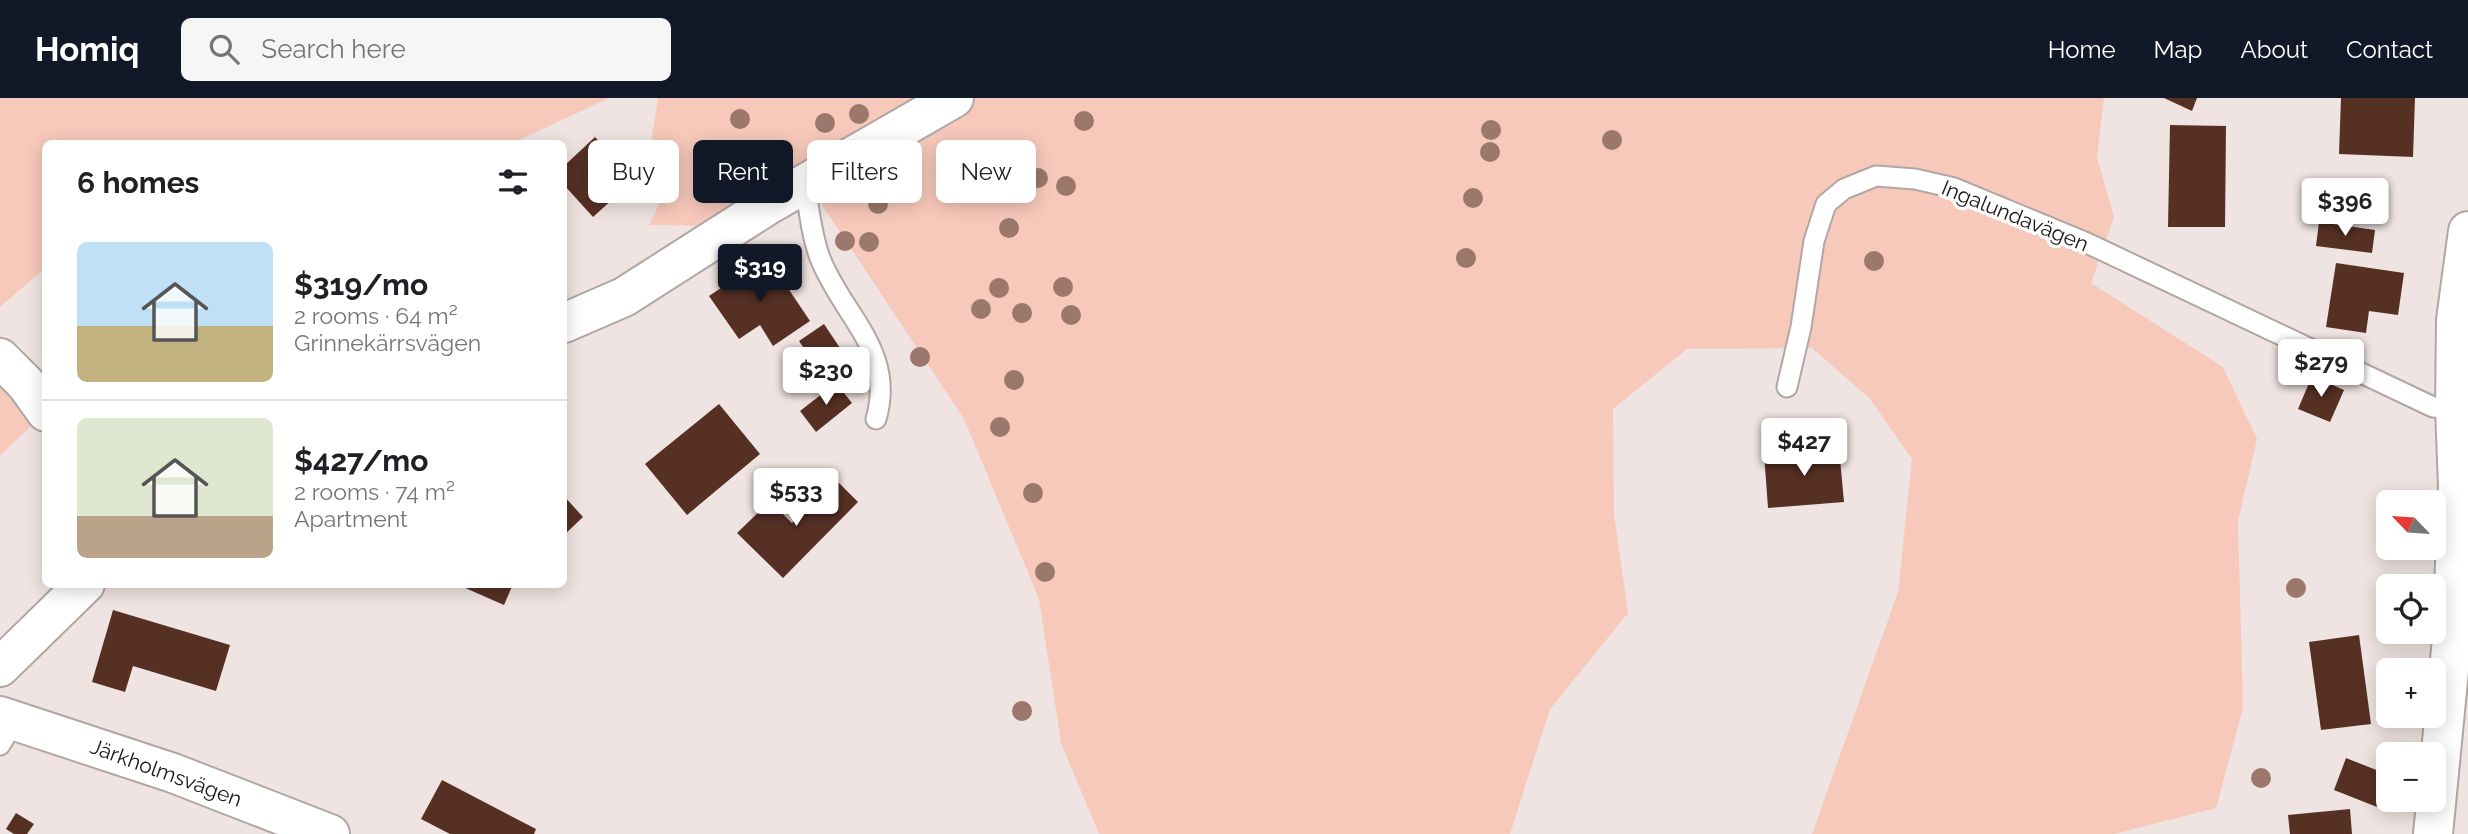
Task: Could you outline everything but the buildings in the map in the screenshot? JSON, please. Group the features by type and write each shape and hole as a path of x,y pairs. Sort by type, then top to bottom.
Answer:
{"street":[{"path":"567,322 624,297 805,184 954,98"},
{"path":"2433,834 2452,639 2463,487 2455,409 2456,320 2468,231"},
{"path":"0,358 26,384 42,406"},
{"path":"0,667 81,588"},
{"name":"Järkholmsvägen","path":"5,727 173,774 330,834"}],"lane":[{"name":"Ingalundavägen","path":"1787,387 1801,327 1814,241 1826,204 1844,189 1876,176 1915,179 1954,188 2051,228 2371,380 2433,407 2455,409"},
{"path":"805,184 821,260 868,340 880,374 883,397 876,419"}],"shaded area":[{"path":"0,98 609,98 519,140 42,140 42,271 0,307"},
{"path":"658,98 2104,98 2097,157 2114,217 2091,283 2223,367 2257,439 2238,521 2243,708 2216,808 2114,834 1812,834 1898,592 1912,459 1870,399 1812,348 1687,349 1613,409 1614,515 1628,613 1550,709 1510,834 1099,834 1061,743 1039,599 964,419 821,203 922,203 922,140 807,140 807,182 803,176 793,181 793,140 693,140 693,203 752,203 708,226 649,225 659,203 679,203 679,140 653,140"},
{"path":"0,334 42,380 42,415 0,456"}]}
